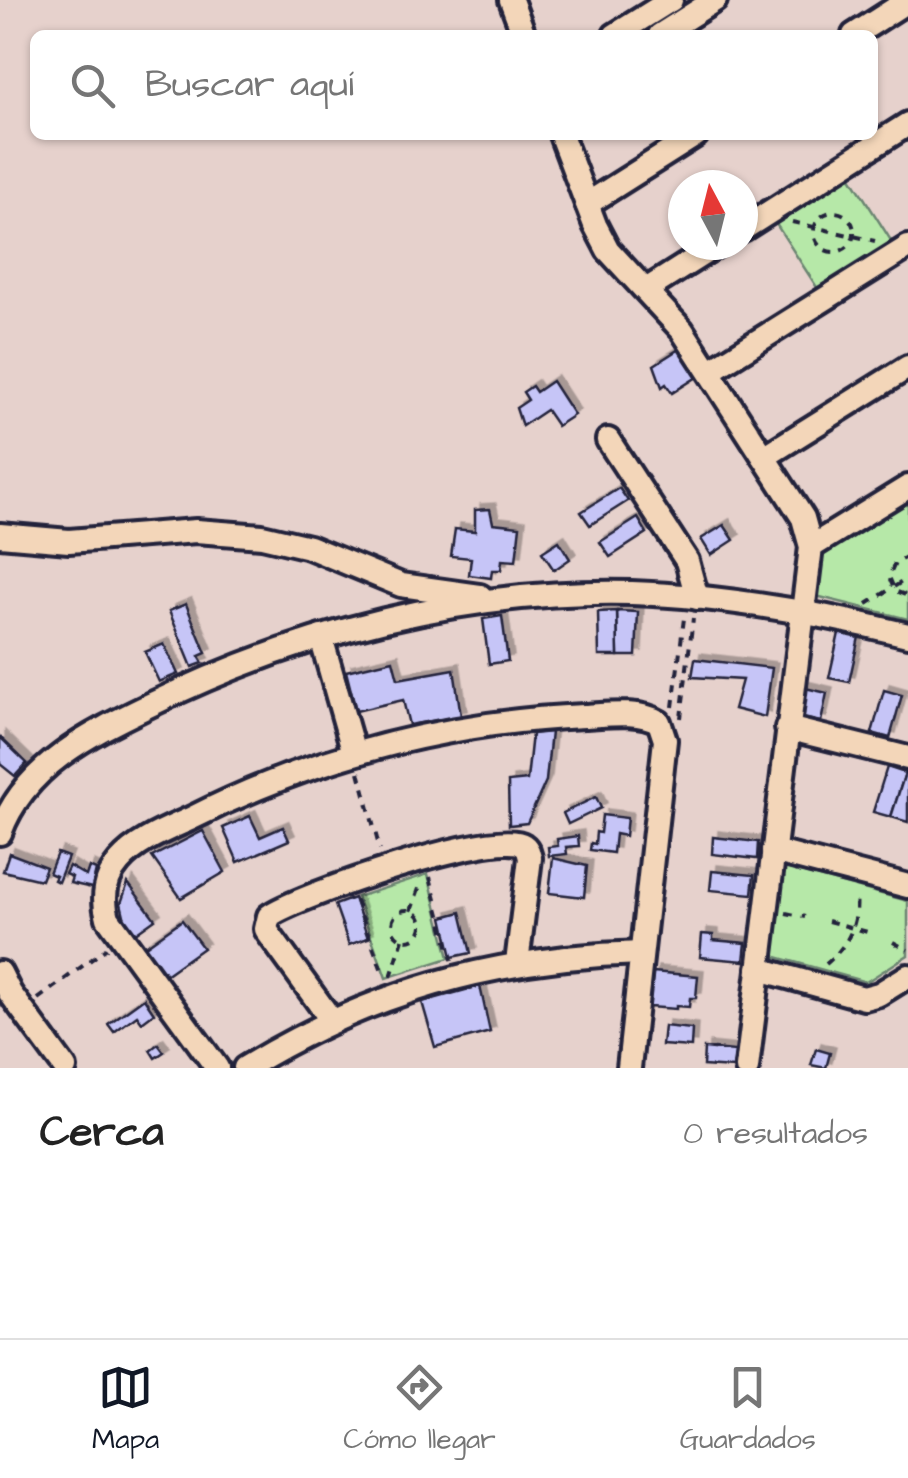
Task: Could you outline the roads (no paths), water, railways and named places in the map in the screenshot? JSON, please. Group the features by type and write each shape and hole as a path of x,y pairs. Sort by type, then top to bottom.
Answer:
{"street":[{"path":"511,0 522,30"},
{"path":"623,30 670,0"},
{"path":"668,30 715,0"},
{"path":"862,30 905,4"},
{"path":"758,219 908,124"},
{"path":"563,140 608,250 682,330 710,370 803,518 811,547 747,1068"},
{"path":"587,204 688,140"},
{"path":"710,370 908,248"},
{"path":"646,290 693,260"},
{"path":"764,457 908,367"},
{"path":"608,440 687,561 697,598"},
{"path":"811,547 908,487"},
{"path":"0,535 69,542 196,531 262,536 309,547 401,585 508,598"},
{"path":"0,834 26,787 47,765 74,746 182,690 320,636 374,622 508,598 604,593 697,598 802,612 908,635"},
{"path":"320,636 354,753"},
{"path":"216,1068 108,918 105,892 112,871 130,852 250,790 354,753 442,733 536,720 644,716 659,722 664,740 629,1068"},
{"path":"787,728 908,758"},
{"path":"332,1021 269,934 267,922 282,908 386,870 502,843 521,843 530,858 517,963"},
{"path":"773,851 908,886"},
{"path":"245,1068 332,1021 396,994 456,976 517,963 641,953"},
{"path":"759,969 869,998 908,976"},
{"path":"0,972 22,1011 65,1068"}]}
